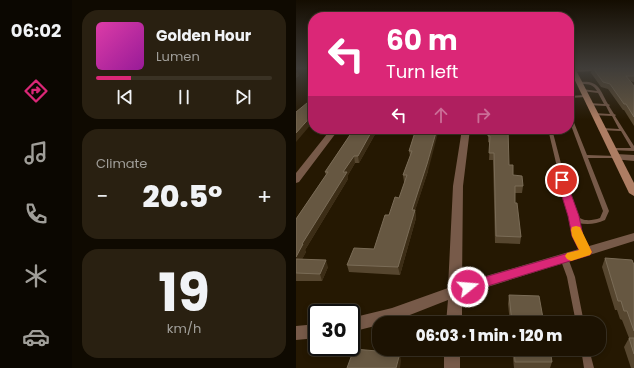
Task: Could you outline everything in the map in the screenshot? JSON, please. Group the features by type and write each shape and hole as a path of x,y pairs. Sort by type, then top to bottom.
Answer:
{"street":[{"path":"580,85 634,193"},
{"path":"296,180 331,134"},
{"path":"454,316 458,186 465,134"},
{"path":"614,153 634,158"},
{"path":"360,322 392,315 455,291 634,237"},
{"path":"296,334 308,332"},
{"path":"452,356 452,368"}],"lane":[{"path":"574,95 591,85"},
{"path":"585,156 634,150 608,104 600,93 598,87 595,85"},
{"path":"583,91 600,93"},
{"path":"589,104 608,104"},
{"path":"594,114 614,115"},
{"path":"602,129 622,130"},
{"path":"574,130 606,211 603,219 597,222 579,221 574,216"},
{"path":"551,134 564,189 574,216 577,236 586,252"},
{"path":"564,258 571,277 579,316"},
{"path":"586,356 589,368"}],"building":[{"path":"611,85 634,86 634,117 626,104 624,104"},
{"path":"308,102 308,120 296,133 296,112"},
{"path":"351,134 370,134 358,156 354,156 343,172 347,172 302,244 296,257 296,219 328,172 325,172"},
{"path":"414,134 436,134 412,210 415,210 398,267 347,265 354,248 374,249 385,215 389,215 395,197 399,198 407,175 403,175 412,151 409,151"},
{"path":"488,134 508,134 509,165 513,165 513,175 522,176 523,186 515,186 515,203 517,203 521,237 496,236 494,153 489,153 490,136 488,136"},
{"path":"605,258 632,260 634,265 634,331 627,311 624,311 621,301 618,301"},
{"path":"296,259 326,260 320,274 296,273"},
{"path":"509,295 539,296 543,316 511,316"},
{"path":"629,338 634,338 634,354"},
{"path":"360,350 372,351 372,356 399,356 396,368 347,368 351,356 360,356"},
{"path":"515,356 551,356 552,362 515,362"}],"slow traffic":[{"path":"571,256 586,252 577,236 576,230"}],"route":[{"path":"468,287 586,252 577,236 574,216 562,180"}]}
